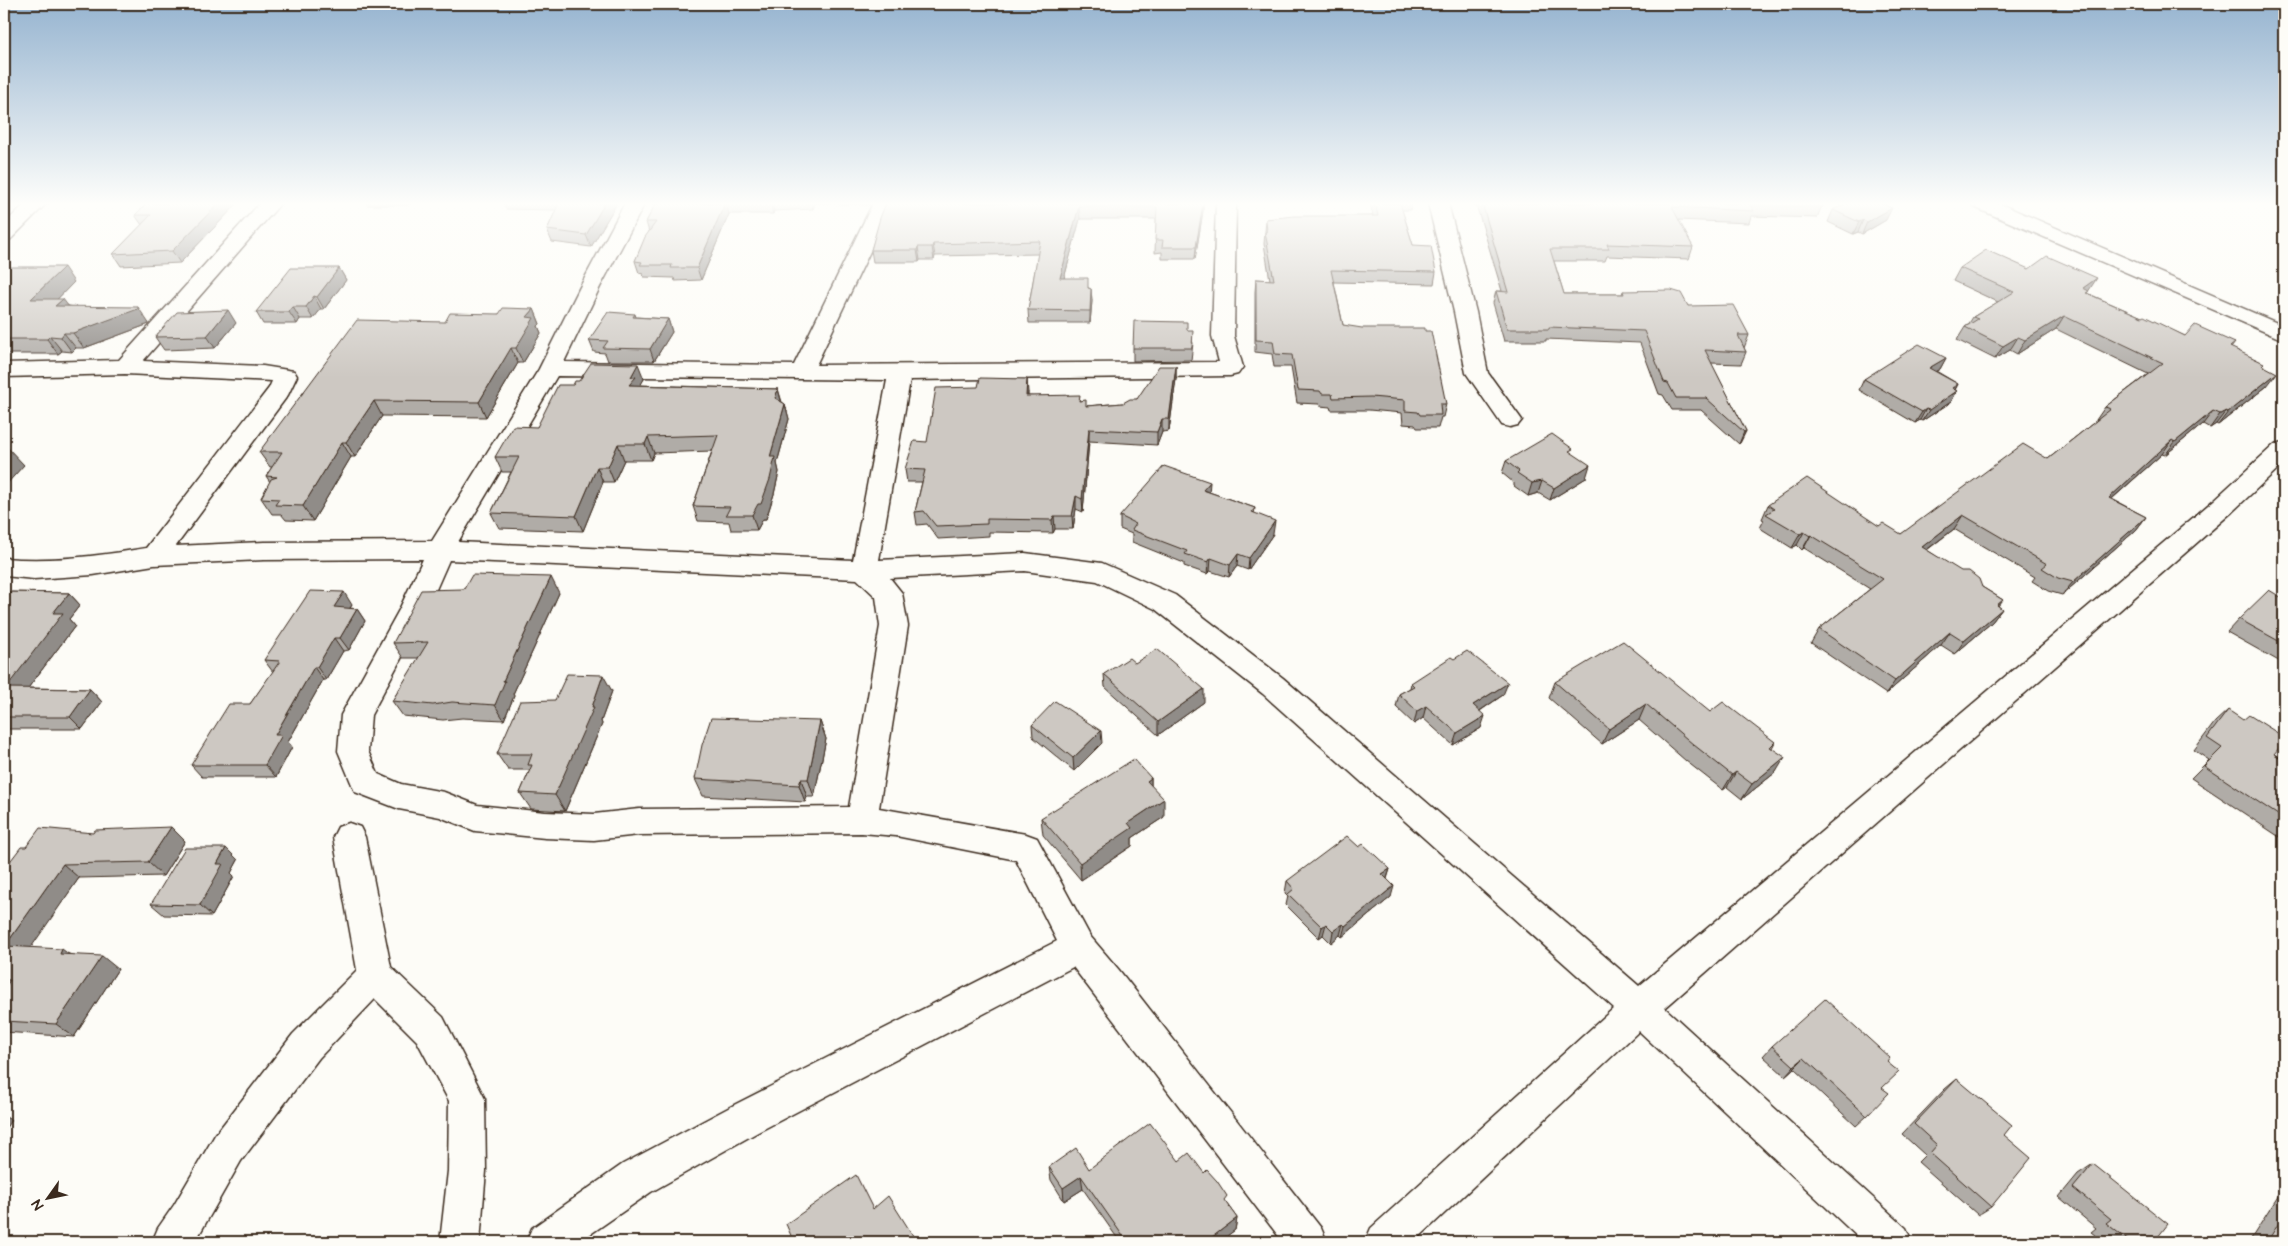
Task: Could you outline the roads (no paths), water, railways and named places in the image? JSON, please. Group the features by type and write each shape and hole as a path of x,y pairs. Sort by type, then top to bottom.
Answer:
{"street":[{"path":"125,367 219,261"},
{"path":"603,261 550,369 440,550 413,610 356,715 354,751 366,783 399,796 444,805 475,818 545,825 594,827 639,822 862,820 896,823 1026,848 1078,947 1113,989 1307,1242"},
{"path":"801,373 855,261"},
{"path":"550,369 801,373 1230,369 1232,367 1223,336 1225,261"},
{"path":"1452,261 1477,373 1510,420"},
{"path":"2115,261 2284,334"},
{"path":"4,370 125,367 263,373 286,376 280,390 264,412 154,556"},
{"path":"864,570 888,429 900,373"},
{"path":"1385,1242 1639,1008 2223,506 2284,450"},
{"path":"4,568 34,570 93,566 154,556 264,551 440,550 864,570 1025,562 1102,572 1164,602 1274,686 1639,1008 1892,1242"},
{"path":"862,820 894,626 889,593 864,570"},
{"path":"349,837 375,975 430,1030 467,1099 467,1172 460,1242"},
{"path":"546,1242 637,1178 745,1119 1078,947"},
{"path":"172,1242 188,1219 228,1148 306,1046 375,975"}]}
